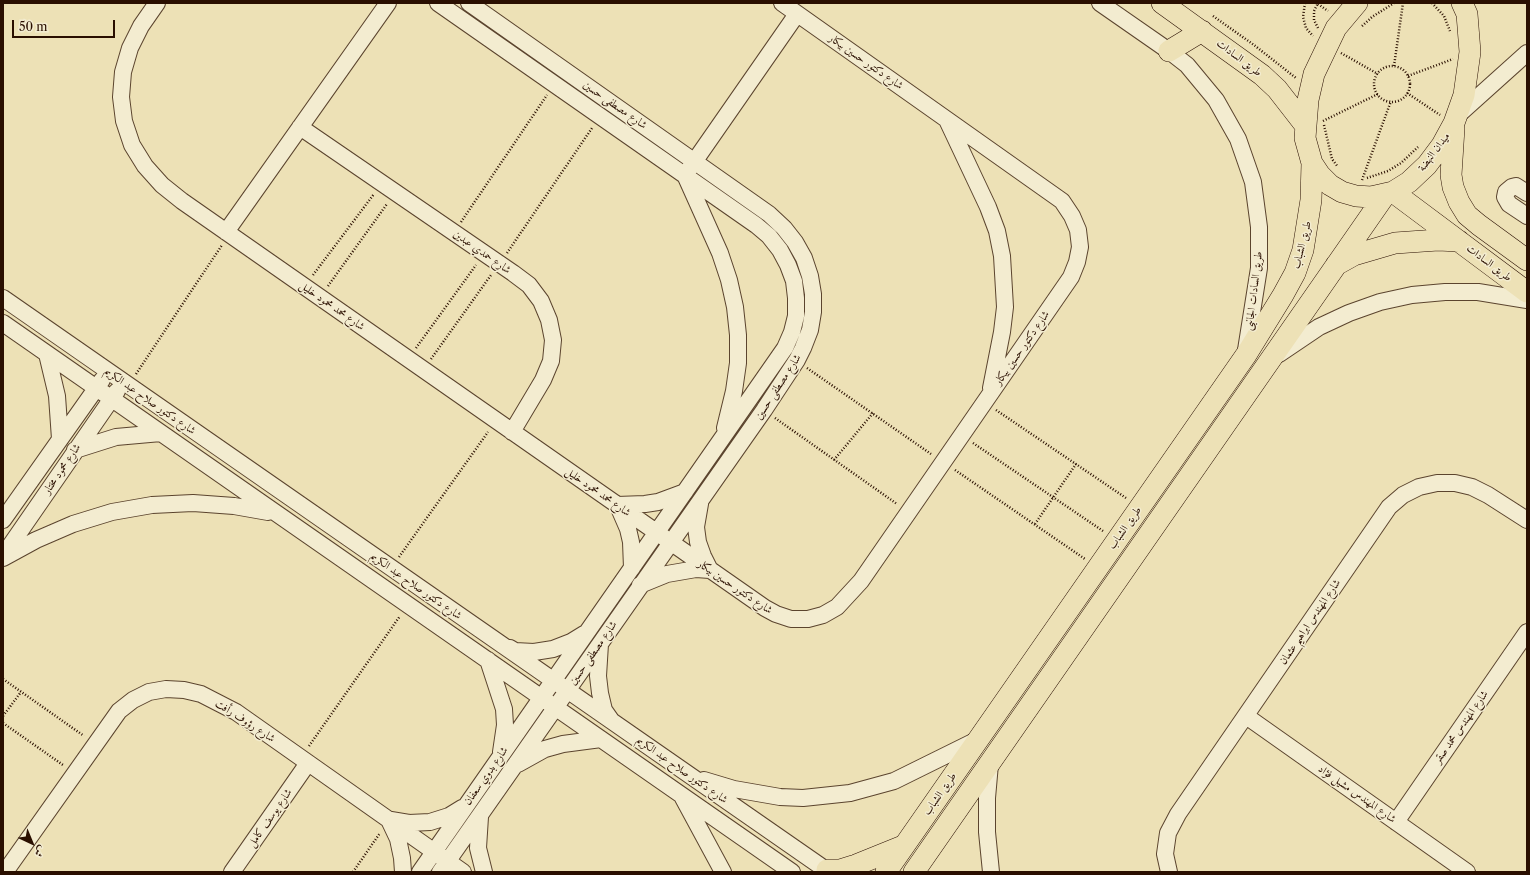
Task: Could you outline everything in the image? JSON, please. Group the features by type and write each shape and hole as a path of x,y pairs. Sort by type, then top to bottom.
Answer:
{"main road":[{"name":"طريق السادات","path":"1162,3 1207,23 1262,74 1311,125"},
{"path":"1357,3 1336,28 1314,74 1308,100 1311,125 1307,151 1312,163 1320,175 1330,185 1342,192 1358,184 1371,197 1389,193"},
{"name":"ميدان النهضة","path":"1389,193 1409,182 1427,165 1442,145 1446,116 1464,94 1470,52 1467,14 1462,3"},
{"path":"1169,51 1207,23"},
{"path":"1446,116 1451,175 1453,187 1459,202 1467,215 1478,226 1527,260"},
{"name":"طريق الشباب","path":"886,872 1246,355 1283,295 1295,273 1303,250 1311,200 1312,163"},
{"name":"طريق السادات","path":"1389,193 1459,241 1527,292"},
{"name":"طريق الشباب","path":"916,871 1265,365 1335,265 1389,193"},
{"path":"1335,265 1354,255 1395,243 1431,240 1459,241"},
{"path":"828,871 840,870 856,865 903,846"}],"street":[{"name":"شارع محمد محمود خليل","path":"157,3 141,26 130,48 123,72 121,97 124,121 132,145 145,166 162,185 304,287 670,542"},
{"path":"372,26 374,3"},
{"path":"228,233 300,127 388,3"},
{"name":"شارع مصطفى حسين","path":"438,3 741,214 769,236 780,250 794,281 796,316 792,332 785,348 553,681"},
{"name":"شارع مصطفى حسين","path":"469,3 769,214 784,228 795,242 804,258 810,276 813,294 813,312 810,330 797,360 764,410 567,691"},
{"name":"شارع دكتور حسين بيكار","path":"670,542 776,614 791,619 808,619 823,615 838,607 849,596 909,512 1071,277 1077,262 1080,248 1078,230 1072,216 1062,202 782,3"},
{"name":"طريق السادات الجانبى","path":"1100,3 1187,65 1216,100 1238,139 1253,182 1260,227 1259,268 1246,355"},
{"path":"723,438 734,391 738,363 738,335 735,307 729,280 720,253 685,175 797,14"},
{"path":"1446,116 1527,53"},
{"path":"946,119 988,207 1002,256 1005,307 1002,332 987,399"},
{"name":"شارع حمدي عبدين","path":"300,127 500,264 529,285 541,301 550,320 553,340 551,361 543,380 512,432"},
{"path":"1527,193 1516,186 1512,187 1506,192 1505,197 1509,204 1527,216"},
{"path":"1265,365 1291,345 1319,327 1349,313 1380,302 1412,295 1445,292 1478,292 1527,300"},
{"name":"شارع دكتور صلاح عبد الكريم","path":"3,298 107,372 828,871"},
{"name":"شارع دكتور صلاح عبد الكريم","path":"3,323 792,872"},
{"path":"48,354 57,396 60,439"},
{"name":"شارع محمود مختار","path":"3,520 107,372"},
{"name":"شارع محمود مختار","path":"3,557 75,450 112,398 125,384"},
{"path":"75,450 95,442 116,437 161,433"},
{"name":"شارع المهندس ابراهيم عثمان","path":"1169,872 1165,854 1168,833 1178,814 1389,507 1403,495 1419,487 1437,483 1455,483 1472,487 1488,495 1527,520"},
{"path":"632,568 632,555 628,529 617,505 652,503 685,492"},
{"path":"640,585 667,574 681,571 710,570 702,556 696,527 702,497"},
{"path":"3,557 36,540 73,524 112,512 152,505 193,503 213,504 274,513"},
{"path":"499,644 515,651 534,652 553,649 571,642 587,632"},
{"name":"شارع المهندس محمد صقر","path":"1396,822 1527,632"},
{"path":"601,642 598,670 600,693 604,710 613,723"},
{"path":"488,660 504,709 505,725 499,758"},
{"name":"شارع بدوي سعفان","path":"420,872 553,681"},
{"name":"شارع رؤوف رأفت","path":"5,872 74,772 119,711 133,700 149,692 166,689 184,690 202,694 236,712 434,852 444,867 463,872"},
{"name":"شارع بدوي سعفان","path":"444,867 567,691"},
{"name":"شارع المهندس مشيل فؤاد","path":"1246,716 1467,872"},
{"path":"514,767 545,749 562,744 601,739"},
{"path":"690,776 757,794 803,798 827,797 850,794 894,781 978,739"},
{"name":"شارع يوسف كامل","path":"232,872 304,761"},
{"path":"990,764 987,798 987,832 991,872"},
{"path":"681,795 723,872"},
{"path":"390,820 409,823 430,822 449,816 466,805"},
{"path":"480,815 477,831 478,848 484,872"},
{"path":"390,820 398,838 403,872"}],"path":[{"path":"1305,3 1303,17 1306,28 1313,36"},
{"path":"1318,28 1314,20 1314,11 1318,3 1329,12"},
{"path":"1360,28 1372,17 1394,3"},
{"path":"1394,66 1403,3"},
{"path":"1432,3 1444,16 1452,36"},
{"path":"1326,15 1332,8"},
{"path":"1207,23 1254,45 1296,78 1298,71"},
{"path":"1309,43 1320,24"},
{"path":"1338,58 1345,46"},
{"path":"1341,52 1378,74"},
{"path":"1408,76 1456,57 1456,64"},
{"path":"1394,66 1400,67 1408,76 1410,82 1407,93 1403,98 1391,102 1381,98 1374,84 1382,69 1394,66"},
{"path":"454,232 555,84"},
{"path":"1407,93 1446,116"},
{"path":"1311,125 1378,94"},
{"path":"1358,184 1391,102"},
{"path":"1311,125 1324,114"},
{"path":"423,370 500,264 600,116"},
{"path":"1311,125 1326,140 1332,159 1339,169"},
{"path":"1358,184 1388,171 1401,163 1423,141"},
{"path":"304,287 382,183"},
{"path":"319,297 395,192"},
{"path":"125,384 228,233"},
{"path":"408,359 484,253"},
{"path":"797,360 1098,568"},
{"path":"987,399 1076,464 1140,507"},
{"path":"764,410 909,512"},
{"path":"834,460 873,413"},
{"path":"391,569 496,420"},
{"path":"962,435 1116,541"},
{"path":"1035,524 1076,464"},
{"path":"304,761 408,605"},
{"path":"3,679 95,744"},
{"path":"3,716 21,692"},
{"path":"3,723 74,772"},
{"path":"353,872 390,820"}]}
